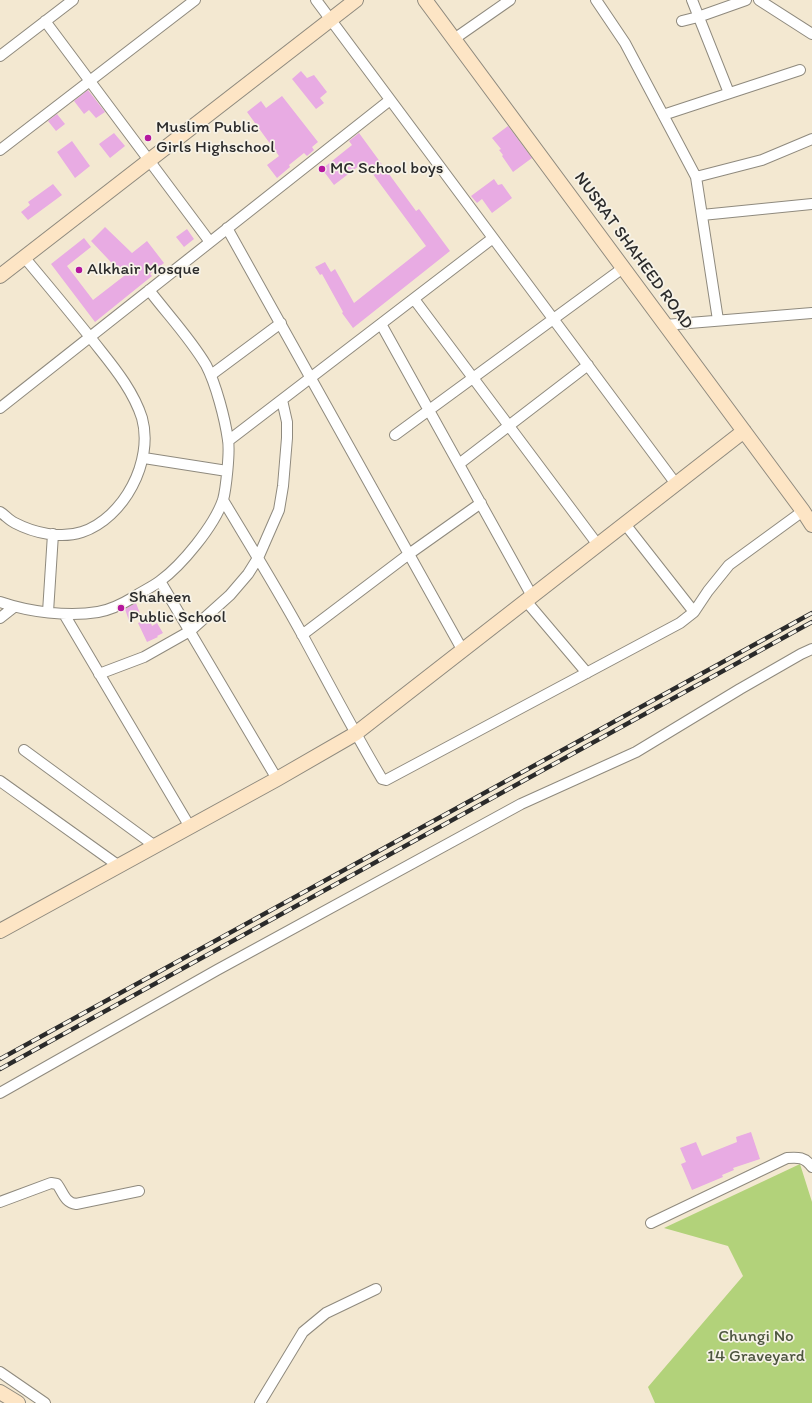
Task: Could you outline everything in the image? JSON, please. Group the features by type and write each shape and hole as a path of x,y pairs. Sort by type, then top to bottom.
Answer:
{"street":[{"path":"0,56 73,0"},
{"path":"0,150 195,0"},
{"path":"316,0 676,484"},
{"path":"0,276 356,0"},
{"name":"NUSRAT SHAHEED ROAD","path":"425,0 812,525"},
{"path":"454,39 510,0"},
{"path":"596,0 625,43 696,177 718,320"},
{"path":"692,0 729,93"},
{"path":"682,21 746,0"},
{"path":"759,0 812,34"},
{"path":"45,21 210,242"},
{"path":"663,115 800,70"},
{"path":"0,408 390,100"},
{"path":"696,177 762,160 812,139"},
{"path":"702,214 812,204"},
{"path":"227,228 463,650"},
{"path":"228,441 493,238"},
{"path":"0,512 13,522 35,532 63,535 82,532 99,524 110,515 130,491 144,458 142,419 133,397 119,374 24,257"},
{"path":"395,435 623,268"},
{"path":"0,602 14,607 64,614 99,612 126,602 160,581 178,565 201,538 223,500 227,471 228,441 220,402 211,375 189,341 149,290"},
{"path":"414,299 598,545"},
{"path":"665,324 812,313"},
{"path":"211,375 281,323"},
{"path":"381,324 481,503 529,599 587,673"},
{"path":"459,464 588,365"},
{"path":"99,674 144,657 190,632 230,595 248,574 258,558 279,510 284,486 287,422 282,400"},
{"path":"0,932 277,779 355,734 744,431"},
{"path":"144,458 227,471"},
{"path":"223,500 302,635 355,734 382,779 386,780 680,623 694,612 708,591 729,565 803,511"},
{"path":"302,635 409,554 481,503"},
{"path":"625,524 694,612"},
{"path":"48,612 53,534"},
{"path":"160,581 277,779"},
{"path":"0,618 14,607"},
{"path":"64,614 190,827"},
{"path":"0,1093 217,970 514,808 636,752 740,689 812,649"},
{"path":"24,750 155,846"},
{"path":"0,781 119,866"},
{"path":"651,1223 787,1158 797,1157 810,1160"},
{"path":"0,1202 51,1183 56,1184 70,1203 76,1204 139,1191"},
{"path":"260,1403 303,1332 326,1313 376,1289"},
{"path":"0,1372 45,1403"},
{"path":"0,1392 18,1403"}],"green space":[{"name":"Chungi No 14 Graveyard","path":"800,1164 812,1202 812,1403 655,1403 648,1387 743,1276 728,1246 664,1228"}],"building":[{"path":"301,71 307,78 314,75 327,92 320,98 324,103 316,109 292,79"},
{"path":"88,90 105,112 96,118 89,110 84,114 74,101"},
{"path":"282,96 318,142 312,147 314,150 307,156 304,153 289,165 290,167 277,178 267,165 279,156 247,112 261,101 266,108"},
{"path":"57,114 65,124 56,131 48,121"},
{"path":"508,126 532,158 513,172 502,156 503,155 499,150 501,149 492,138"},
{"path":"114,133 125,146 110,158 99,144"},
{"path":"359,133 416,211 419,209 450,251 353,328 342,313 343,312 322,274 320,275 315,267 325,262 331,272 335,269 354,303 426,246 364,162 334,185 322,169 352,145 349,141"},
{"path":"72,141 90,166 75,178 57,152"},
{"path":"494,179 498,185 502,184 512,198 492,213 482,199 477,203 471,196"},
{"path":"53,184 62,195 28,220 21,212 30,205 28,202"},
{"path":"105,227 132,253 147,241 164,263 150,274 152,276 95,322 51,264 84,238 91,247 67,266 93,300 124,276 91,241"},
{"path":"187,229 194,239 184,247 176,237"},
{"path":"136,603 141,616 129,621 125,609"},
{"path":"149,618 152,626 157,623 163,633 147,642 138,623"},
{"path":"751,1132 760,1159 733,1168 734,1170 722,1175 723,1177 692,1190 681,1164 686,1162 680,1148 696,1142 702,1156 737,1142 736,1137"}],"railway":[{"path":"0,1059 812,613"},
{"path":"0,1069 812,622"}],"place":[{"name":"Muslim Public Girls Highschool","path":"148,138"},
{"name":"MC School boys","path":"322,169"},
{"name":"Alkhair Mosque","path":"79,270"},
{"name":"Shaheen Public School","path":"121,608"}]}
